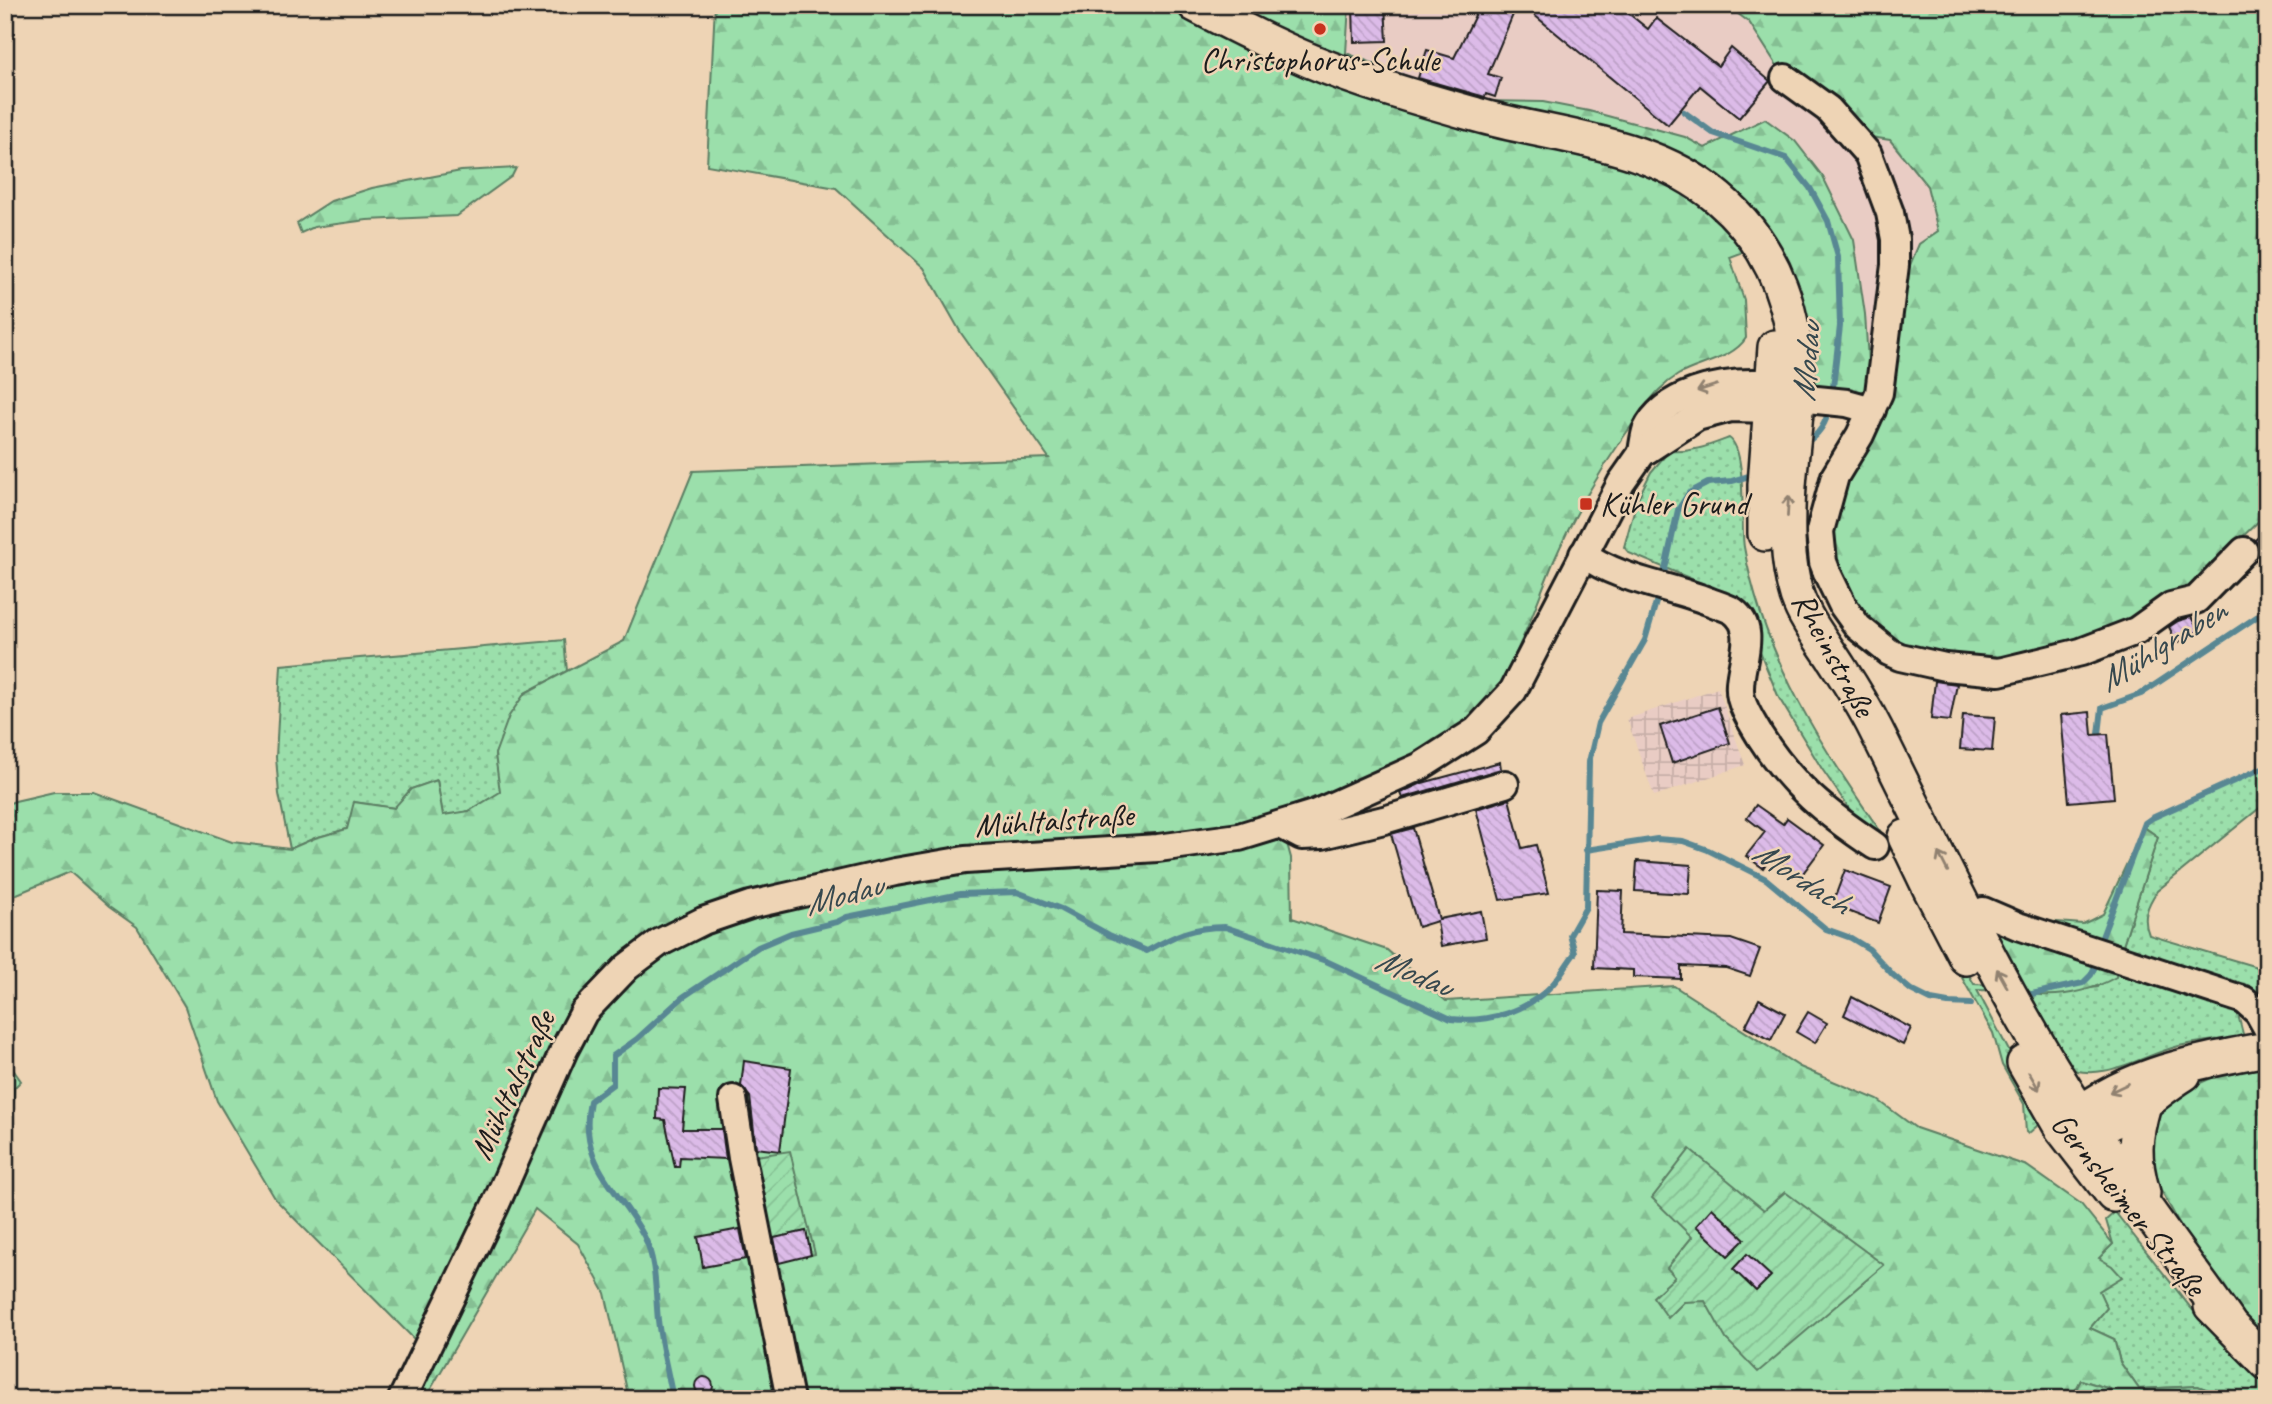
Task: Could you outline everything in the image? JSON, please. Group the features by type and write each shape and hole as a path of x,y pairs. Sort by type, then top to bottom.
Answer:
{"main road":[{"name":"Rheinstraße","path":"1195,5 1313,62 1408,95 1485,117 1629,151 1655,161 1675,169 1716,197 1741,220 1765,251 1776,272 1789,308 1796,360 1766,555 1785,619 1794,638 1855,734 1887,836 1970,923"},
{"name":"Rheinstraße","path":"1778,477 1796,592 1803,611 1863,705 1970,923"},
{"name":"Gernsheimer Straße","path":"1970,923 2032,1033 2078,1123 2104,1185 2202,1298 2267,1363"},
{"path":"2078,1123 2106,1094 2127,1084 2207,1060 2267,1049"},
{"path":"2078,1123 2113,1122 2207,1060"},
{"path":"2144,1104 2135,1152 2148,1208"},
{"name":"Gernsheimer Straße","path":"2078,1123 2148,1208 2228,1322"}],"street":[{"name":"Rheinstraße","path":"1785,78 1828,108 1860,144 1877,174 1890,213 1895,239 1895,265 1879,393 1860,407 1825,506 1820,531 1823,562 1832,585 1858,627 1889,652 1900,657 1994,675 2081,652 2136,631 2171,606 2196,600 2244,551"},
{"name":"Mühltalstraße","path":"402,1399 495,1206 564,1050 584,1013 627,967 659,943 703,921 750,905 895,872 965,860 1158,848 1239,837 1314,814 1421,766 1476,731 1513,691 1592,560 1622,483 1642,453 1646,432 1655,419 1686,396 1728,383 1787,410"},
{"path":"1787,410 1860,407"},
{"path":"1592,560 1732,611 1741,621 1747,636 1740,697 1767,747 1812,801 1887,836"},
{"path":"1281,825 1302,836 1322,835 1384,820 1505,784"},
{"path":"1970,923 2018,926 2245,1000 2258,1012 2267,1028"},
{"path":"733,1099 742,1158 790,1399"}],"shaded area":[{"path":"1238,5 1726,5 1749,22 1785,78 1851,134 1890,140 1927,186 1938,232 1919,244 1899,323 1869,376 1865,314 1705,149 1685,137 1543,102 1484,101 1417,80 1346,53"},
{"path":"1718,688 1745,765 1654,796 1627,719"}],"green space":[{"path":"715,5 1349,5 1346,53 1483,101 1543,102 1589,111 1685,137 1705,148 1765,119 1795,141 1823,177 1854,240 1865,314 1869,376 1899,323 1910,265 1919,244 1938,231 1927,186 1890,140 1851,134 1785,78 1749,22 1726,5 2267,5 2267,513 2171,606 2026,666 1889,652 1823,562 1870,391 1851,392 1813,385 1811,346 1804,310 1793,275 1776,240 1730,257 1744,300 1746,338 1733,351 1686,371 1668,382 1631,426 1572,522 1519,648 1492,698 1470,719 1419,752 1392,766 1278,811 1291,858 1292,918 1387,950 1446,1001 1674,986 1800,1067 1878,1100 1916,1128 2027,1166 2081,1204 2113,1244 2099,1258 2112,1266 2122,1277 2099,1291 2107,1308 2090,1328 2114,1339 2120,1362 2139,1389 2198,1386 2231,1399 2117,1399 2108,1395 2110,1389 2081,1380 2071,1399 2032,1399 2024,1396 2023,1399 629,1399 605,1293 578,1244 535,1209 425,1399 402,1399 426,1351 276,1200 217,1101 185,1007 137,927 109,907 70,872 5,899 5,805 54,792 94,792 232,842 290,849 315,838 347,829 354,802 394,808 411,789 437,780 443,815 469,811 500,792 495,754 509,716 525,693 624,641 693,471 1049,458 961,333 924,268 836,188 707,165"},
{"path":"516,168 512,176 457,216 367,220 314,227 301,233 297,223 331,201 372,188 461,171"},
{"path":"1729,438 1739,457 1744,547 1753,588 1766,627 1781,665 1819,738 1889,847 1871,840 1822,769 1779,698 1740,604 1723,592 1629,553 1624,547 1637,500 1651,472 1669,451 1692,450"},
{"path":"564,640 567,671 525,693 495,754 501,792 469,811 443,816 437,780 411,789 395,808 355,802 347,829 315,838 290,849 279,794 276,757 281,665"},
{"path":"2267,766 2267,802 2157,891 2148,907 2146,918 2149,935 2267,970 2267,1003 2250,989 2233,982 2136,954 2236,1007 2243,1034 2239,1037 2179,1046 2121,1066 2092,1072 2063,1066 2016,991 1977,990 2038,1106 2037,1126 2028,1134 2024,1104 2002,1065 1993,1033 1951,958 1938,919 1974,984 2015,986 2040,995 2098,987 2118,960 2158,837 2144,827 2149,821"},
{"path":"2144,827 2158,837 2118,960 2116,977 2089,988 2060,995 2038,994 2015,986 1989,917 2083,924 2103,914"},
{"path":"5,1058 21,1081 14,1088 13,1103 5,1114"},
{"path":"2267,1062 2267,1363 2228,1322 2241,1310 2185,1234 2149,1168 2153,1117 2189,1088 2227,1071"},
{"path":"1690,1149 1764,1210 1785,1192 1884,1265 1758,1372 1726,1339 1705,1301 1684,1302 1668,1318 1653,1297 1675,1277 1667,1268 1692,1237 1652,1198"},
{"path":"790,1151 815,1254 811,1255 806,1231 767,1240 742,1158"},
{"path":"2115,1212 2191,1308 2216,1335 2267,1363 2267,1399 2231,1399 2198,1386 2139,1389 2120,1362 2114,1339 2090,1328 2106,1308 2099,1291 2098,1258 2113,1244 2106,1220"},
{"path":"2081,1380 2110,1389 2108,1395 2117,1399 2071,1399"}],"building":[{"path":"1353,5 1385,5 1387,41 1354,42"},
{"path":"1480,5 1517,5 1488,74 1501,78 1495,97 1486,94 1485,97 1418,78 1427,50 1454,58"},
{"path":"1522,5 1618,5 1648,29 1656,18 1718,66 1731,48 1770,81 1739,118 1700,86 1668,125"},
{"path":"2267,530 2267,572 2257,560 2259,547 2255,540"},
{"path":"2191,617 2199,631 2177,643 2169,627"},
{"path":"1935,681 1957,684 1950,721 1931,719"},
{"path":"1718,707 1730,743 1672,763 1660,726"},
{"path":"2090,712 2092,735 2108,734 2114,798 2069,802 2061,715"},
{"path":"1963,715 1995,717 1992,751 1960,749"},
{"path":"1500,762 1501,769 1402,798 1400,793 1422,783"},
{"path":"1509,799 1522,848 1536,845 1549,893 1500,900 1476,809"},
{"path":"1756,805 1783,824 1787,818 1824,845 1800,877 1771,856 1763,868 1746,856 1765,832 1747,818"},
{"path":"1413,828 1439,919 1481,911 1486,938 1441,946 1437,921 1418,927 1391,834"},
{"path":"1637,861 1691,865 1689,894 1635,891"},
{"path":"1845,870 1891,887 1878,923 1832,905"},
{"path":"1597,890 1623,891 1621,934 1731,939 1760,949 1750,976 1726,968 1681,966 1681,979 1633,977 1633,970 1594,968"},
{"path":"1852,997 1911,1028 1903,1045 1844,1015"},
{"path":"1759,999 1785,1013 1771,1040 1745,1027"},
{"path":"1808,1012 1827,1023 1815,1043 1796,1032"},
{"path":"744,1061 791,1068 780,1151 756,1148 750,1097 741,1086"},
{"path":"658,1088 686,1089 682,1129 722,1129 726,1159 680,1157 679,1167 675,1167 665,1120 657,1119"},
{"path":"1712,1208 1745,1239 1728,1256 1696,1226"},
{"path":"740,1229 746,1259 703,1267 698,1237"},
{"path":"806,1231 811,1255 779,1263 774,1238"},
{"path":"1747,1254 1771,1276 1756,1291 1733,1269"},
{"path":"704,1377 710,1380 713,1386 710,1392 704,1395 698,1392 695,1386 698,1380"}],"waterway":[{"name":"Modau","path":"1684,112 1713,133 1786,158 1810,188 1828,221 1838,257 1840,326 1832,396"},
{"name":"Modau","path":"1804,444 1821,428 1830,406"},
{"name":"Modau","path":"1663,578 1678,510 1689,493 1708,483 1732,481 1756,474"},
{"name":"Modau","path":"673,1399 659,1330 655,1277 648,1246 595,1159 589,1142 588,1123 590,1101 613,1084 613,1056 637,1039 683,997 758,947 791,933 847,917 960,894 1017,892 1061,909 1109,935 1147,951 1184,933 1203,928 1225,927 1326,961 1451,1019 1492,1017 1519,1009 1552,985 1575,953 1570,935 1586,907 1589,762 1598,723 1645,640 1659,592"},
{"name":"Mühlgraben","path":"2099,734 2102,708 2141,694 2267,610"},
{"path":"2099,945 2145,823 2267,766"},
{"name":"Mordach","path":"1586,850 1657,839 1683,841 1708,850 1766,879 1826,929 1851,938 1869,949 1911,990 1931,1000 1971,1004"},
{"name":"Mordach","path":"2027,995 2083,983 2091,975 2098,960"}],"place":[{"name":"Christophorus-Schule","path":"1320,29"},
{"name":"Kühler Grund","path":"1586,504"}]}
